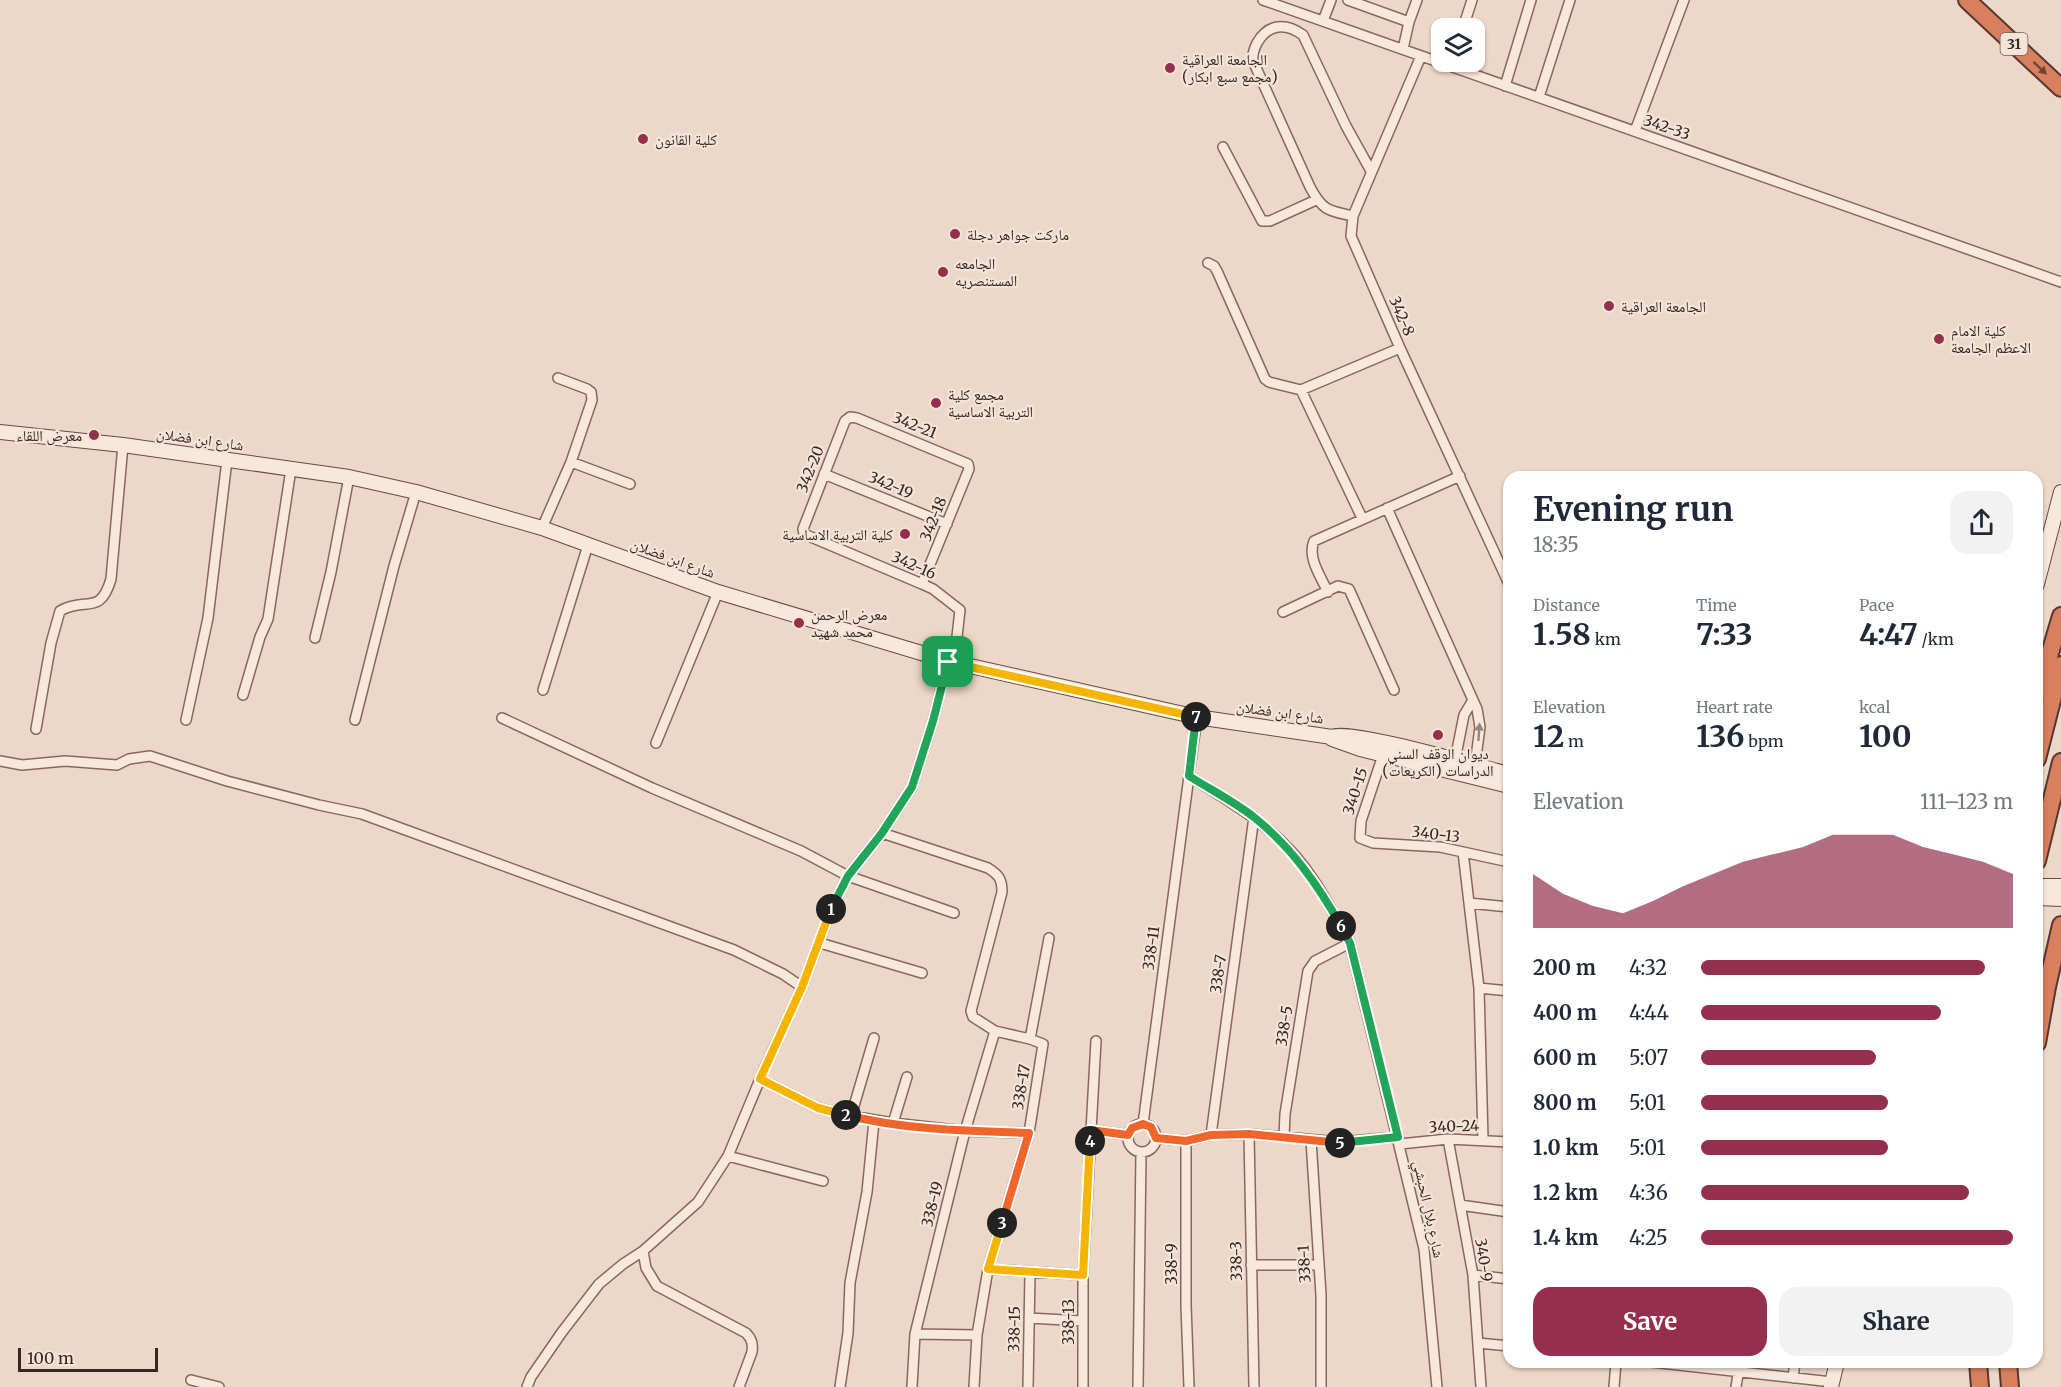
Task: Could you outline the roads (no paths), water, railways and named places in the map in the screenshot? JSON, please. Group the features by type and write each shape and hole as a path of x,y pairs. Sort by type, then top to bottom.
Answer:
{"highway":[{"name":"31","path":"1967,0 2061,88"},
{"path":"2043,677 2061,616"},
{"path":"2043,736 2061,665"},
{"path":"2043,836 2061,762"},
{"path":"2043,1009 2061,925"},
{"path":"1978,1368 1980,1387"},
{"path":"2008,1368 2010,1387"},
{"path":"2016,1387 2018,1368"}],"street":[{"name":"342-33","path":"1263,0 1431,59"},
{"path":"1323,21 1331,0"},
{"path":"1348,0 1376,5 1409,22"},
{"path":"1403,49 1417,0"},
{"path":"1466,18 1472,0"},
{"path":"1506,86 1531,0"},
{"path":"1539,97 1570,0"},
{"path":"1635,131 1684,0"},
{"path":"1353,216 1325,209 1317,200 1253,61 1252,56 1256,45 1262,35 1271,28 1290,29 1303,35 1346,126 1371,171"},
{"name":"342-8","path":"1421,56 1353,216 1352,236 1400,348 1503,571"},
{"name":"342-33","path":"1472,72 2061,282"},
{"path":"1223,147 1262,221 1270,221 1317,200"},
{"path":"1208,263 1217,271 1266,380 1301,390 1400,348"},
{"path":"542,528 571,462 592,400 592,395 587,389 558,378"},
{"path":"1301,390 1362,518"},
{"name":"342-21","path":"850,417 968,464"},
{"name":"342-20","path":"804,534 802,529 845,421 850,417"},
{"name":"شارع ابن فضلان","path":"0,432 123,445 349,477 416,492 542,528 718,592 951,662 1197,717 1332,736 1337,734 1355,737 1503,772"},
{"path":"36,729 47,664 60,611 66,607 99,602 106,595 111,579 123,445"},
{"path":"186,720 208,618 227,460"},
{"path":"571,462 630,484"},
{"name":"342-18","path":"922,584 969,470 968,464"},
{"path":"243,695 260,636 268,619 291,469"},
{"name":"342-19","path":"824,474 947,524"},
{"path":"1328,592 1312,557 1311,547 1314,541 1460,476"},
{"path":"315,638 331,572 349,477"},
{"path":"355,720 394,566 416,492"},
{"path":"2043,561 2061,492"},
{"path":"1387,508 1473,700 1480,727 1475,765"},
{"name":"342-16","path":"804,534 933,589 960,610 951,662"},
{"path":"543,690 588,545"},
{"path":"1283,612 1338,586 1349,589 1394,690"},
{"path":"656,744 718,592"},
{"path":"527,1387 531,1377 556,1341 599,1284 623,1264 644,1251 698,1202 728,1156 802,987 832,908 848,876 882,833 912,787 951,662"},
{"path":"1455,760 1464,715 1473,700"},
{"path":"1189,776 1197,717"},
{"path":"502,718 652,788 801,851 848,876 954,913"},
{"name":"شارع ابن فضلان","path":"1332,736 1334,741 1344,744 1503,785"},
{"name":"340-15","path":"1360,838 1361,821 1383,755"},
{"path":"0,761 22,765 65,761 117,765 129,759 150,756 227,781 362,814 734,950 783,974 802,987"},
{"name":"شارع بلال الحبشي","path":"1189,776 1254,817 1290,850 1329,905 1350,943 1424,1249 1437,1387"},
{"name":"338-11","path":"1143,1124 1189,776"},
{"name":"338-7","path":"1211,1135 1254,817"},
{"path":"882,833 988,868 998,874 1002,881 1002,892 971,1011 973,1017 995,1032 1030,1039 1049,938"},
{"name":"340-13","path":"1360,838 1373,843 1440,847 1503,861"},
{"path":"1463,852 1479,988 1482,1139"},
{"path":"2043,886 2061,886"},
{"path":"2043,898 2061,899"},
{"path":"1469,903 1503,906"},
{"path":"820,943 922,973"},
{"name":"338-5","path":"1284,1137 1285,1114 1308,971 1315,961 1350,943"},
{"path":"1479,988 1503,990"},
{"name":"338-19","path":"912,1387 915,1334 965,1131 995,1032"},
{"path":"851,1116 874,1038"},
{"name":"338-17","path":"974,1387 977,1335 988,1269 1029,1133 1043,1044 1030,1039"},
{"name":"338-13","path":"1083,1387 1083,1275 1096,1041"},
{"path":"893,1123 907,1077"},
{"path":"760,1079 818,1108 874,1121 965,1131 1029,1133"},
{"path":"840,1387 848,1333 850,1284 867,1192 874,1121"},
{"path":"1143,1124 1151,1127 1156,1138 1149,1150 1141,1152 1130,1144 1128,1135 1132,1128 1143,1124"},
{"path":"1090,1130 1128,1135"},
{"name":"340-24","path":"1156,1138 1186,1141 1211,1135 1249,1134 1340,1143 1448,1139 1503,1141"},
{"name":"338-3","path":"1249,1134 1254,1387"},
{"name":"340-9","path":"1448,1139 1473,1275 1481,1387"},
{"name":"338-1","path":"1311,1140 1319,1265 1321,1387"},
{"name":"338-9","path":"1186,1141 1186,1305 1189,1387"},
{"path":"1138,1387 1141,1152"},
{"path":"728,1156 823,1181"},
{"path":"1460,1205 1503,1211"},
{"path":"644,1251 646,1268 657,1286 750,1337 752,1352 740,1387"},
{"path":"1251,1264 1319,1265"},
{"path":"988,1269 1083,1275"},
{"name":"338-15","path":"1028,1387 1030,1272"},
{"path":"1473,1275 1503,1278"},
{"path":"1029,1318 1083,1321"},
{"path":"915,1334 977,1335"},
{"path":"1478,1343 1503,1346"},
{"path":"1614,1387 1616,1368"},
{"path":"1736,1387 1739,1368"},
{"path":"1744,1368 1831,1384 1835,1368"},
{"path":"1793,1378 1794,1368"},
{"path":"191,1380 219,1387"}],"place":[{"name":"الجامعة العراقية (مجمع سبع ابكار)","path":"1170,68"},
{"name":"كلية القانون","path":"643,139"},
{"name":"ماركت جواهر دجلة","path":"955,234"},
{"name":"الجامعه المستنصريه","path":"943,272"},
{"name":"الجامعة العراقية","path":"1609,306"},
{"name":"كلية الامام الاعظم الجامعة","path":"1939,339"},
{"name":"مجمع كلية التربية الاساسية","path":"936,403"},
{"name":"معرض اللقاء","path":"94,435"},
{"name":"كلية التربية الاساسية","path":"905,534"},
{"name":"معرض الرحمن محمد شهيد","path":"799,623"},
{"name":"ديوان الوقف السني الدراسات (الكريعات)","path":"1438,735"}]}
